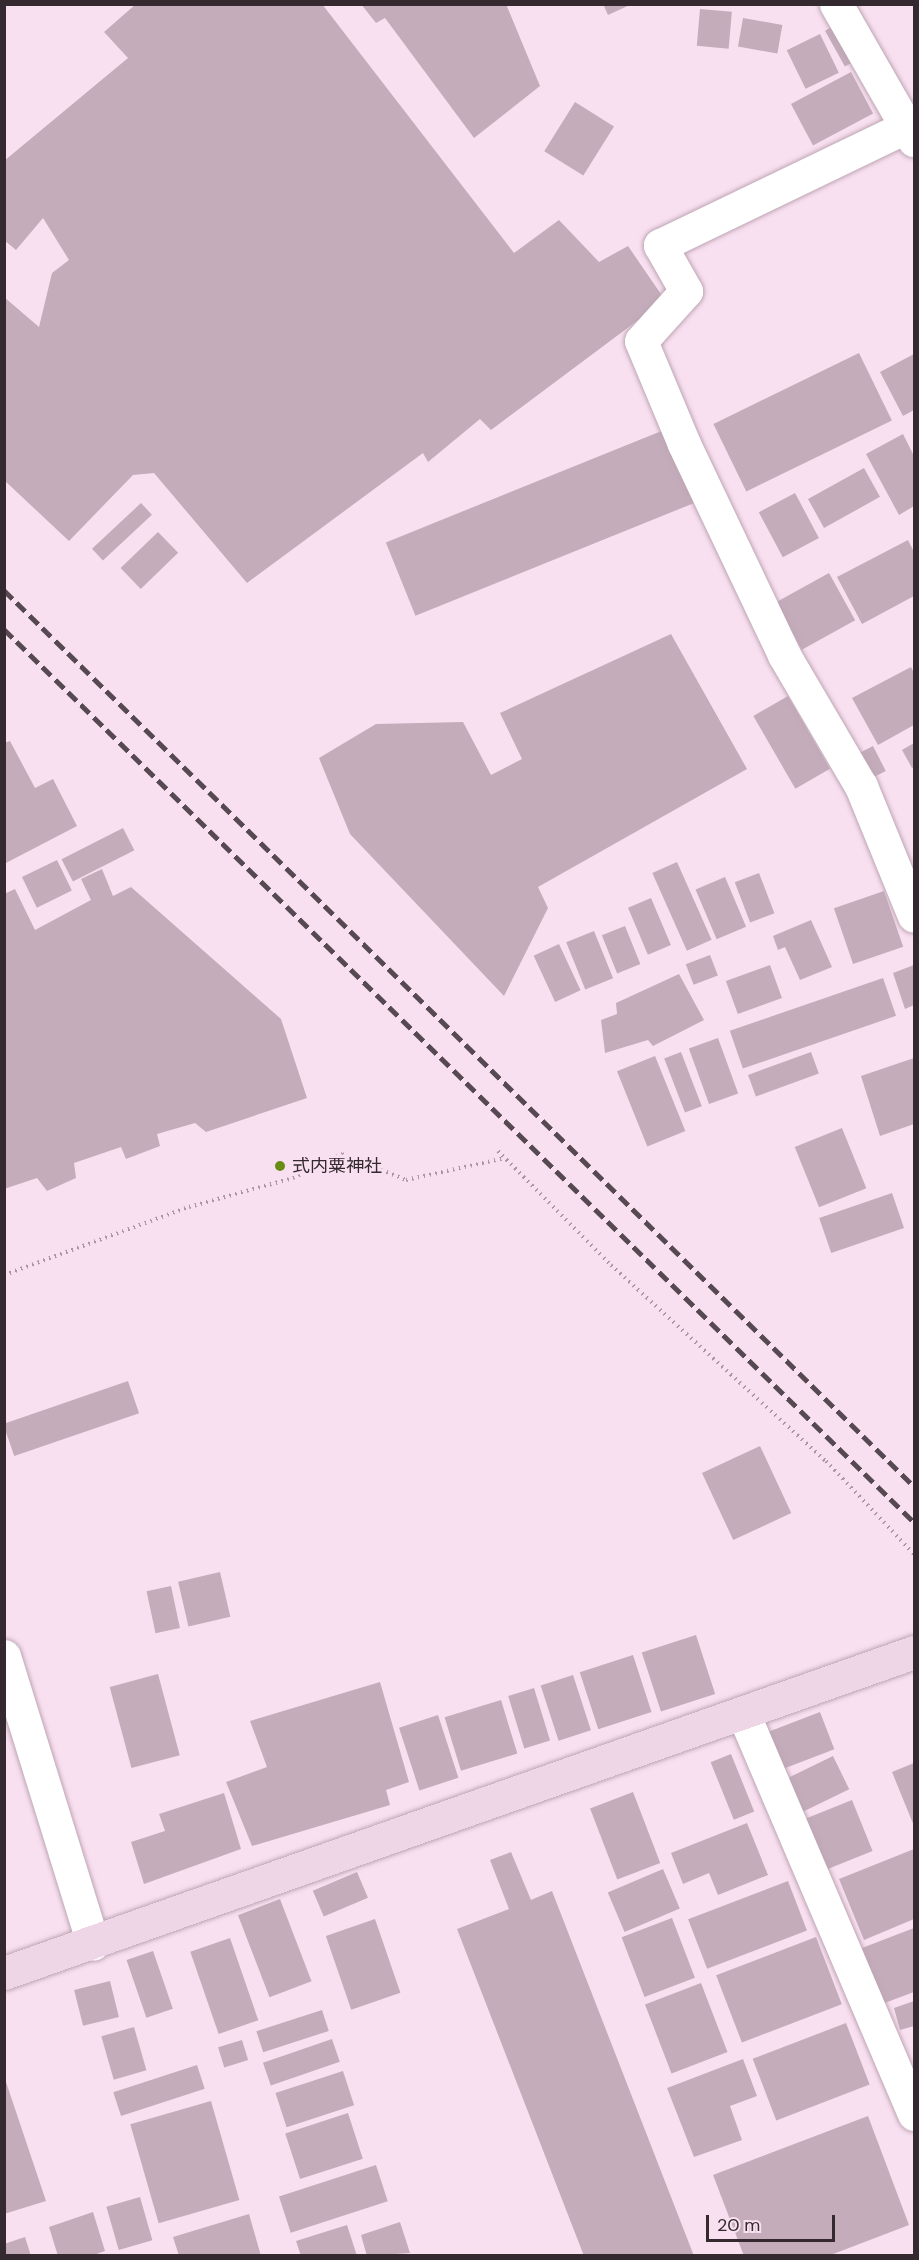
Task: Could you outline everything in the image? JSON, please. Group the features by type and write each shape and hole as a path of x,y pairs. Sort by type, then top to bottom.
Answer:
{"street":[{"path":"836,4 912,130 660,245 686,291 641,341 684,444 784,655 861,786 915,916"},
{"path":"4,1973 93,1944 915,1652"},
{"path":"4,1656 93,1944"},
{"path":"743,1713 915,2114"}],"path":[{"path":"498,1151 611,1265 826,1461 915,1554"},
{"path":"4,1275 189,1207 292,1178 342,1154 406,1180 505,1158"}],"building":[{"path":"136,4 322,4 514,253 559,220 599,262 628,246 665,300 491,430 480,419 428,462 423,453 247,583 154,473 133,475 69,541 4,480 4,297 39,327 52,273 69,260 43,218 16,250 4,240 4,161 128,58 104,32"},
{"path":"361,4 506,4 540,86 474,138 385,18 376,23"},
{"path":"603,4 632,4 608,15"},
{"path":"700,9 732,12 729,49 697,46"},
{"path":"743,18 782,25 777,54 738,47"},
{"path":"839,23 859,59 845,67 825,31"},
{"path":"820,34 839,73 806,89 787,50"},
{"path":"851,72 873,113 813,145 791,104"},
{"path":"575,102 614,126 583,176 544,151"},
{"path":"859,353 892,420 746,491 713,424"},
{"path":"914,354 914,410 903,416 880,372"},
{"path":"664,430 694,503 415,616 386,542"},
{"path":"903,434 914,456 914,506 899,515 866,454"},
{"path":"864,468 880,497 824,528 808,499"},
{"path":"795,493 819,538 783,557 759,512"},
{"path":"141,503 152,515 103,560 92,549"},
{"path":"158,532 178,553 141,589 121,568"},
{"path":"908,540 914,552 914,596 862,624 837,577"},
{"path":"829,573 855,620 802,650 776,603"},
{"path":"671,634 747,769 538,887 548,908 504,996 350,834 319,758 376,724 463,722 491,775 522,759 500,713"},
{"path":"911,667 914,673 914,725 878,745 852,698"},
{"path":"788,696 830,769 795,789 753,716"},
{"path":"10,741 35,788 53,779 77,826 4,864 4,743"},
{"path":"914,743 914,767 912,768 902,750"},
{"path":"873,746 886,771 871,779 858,754"},
{"path":"123,828 134,850 73,882 62,859"},
{"path":"57,860 72,891 37,908 22,877"},
{"path":"677,862 712,940 687,951 652,873"},
{"path":"102,869 113,896 131,887 281,1019 307,1098 206,1132 195,1123 157,1134 160,1146 126,1159 121,1147 74,1163 76,1178 47,1191 37,1178 4,1189 4,894 15,889 35,930 91,900 81,879"},
{"path":"759,873 774,913 750,922 735,882"},
{"path":"725,877 746,927 717,939 696,890"},
{"path":"884,891 903,947 853,964 834,908"},
{"path":"651,898 671,945 648,955 628,908"},
{"path":"811,920 832,967 800,980 785,947 778,950 773,936"},
{"path":"625,926 640,964 617,973 602,935"},
{"path":"594,931 613,978 585,990 566,942"},
{"path":"559,944 581,990 555,1002 534,956"},
{"path":"710,955 718,976 694,985 686,964"},
{"path":"770,965 782,998 738,1014 726,981"},
{"path":"914,965 914,1005 905,1009 893,973"},
{"path":"679,974 704,1020 653,1046 648,1040 605,1053 601,1020 617,1014 616,1003"},
{"path":"883,978 896,1016 743,1069 730,1031"},
{"path":"718,1038 738,1093 709,1104 689,1049"},
{"path":"681,1052 702,1106 685,1113 664,1058"},
{"path":"811,1052 819,1074 756,1097 748,1075"},
{"path":"655,1056 685,1131 647,1146 617,1071"},
{"path":"914,1058 914,1124 880,1136 861,1076"},
{"path":"842,1128 866,1188 819,1207 795,1147"},
{"path":"892,1193 904,1228 831,1253 819,1218"},
{"path":"128,1381 139,1413 14,1456 4,1424"},
{"path":"760,1446 791,1513 733,1540 702,1473"},
{"path":"220,1572 230,1617 188,1626 178,1582"},
{"path":"171,1586 180,1628 155,1633 147,1591"},
{"path":"696,1635 715,1694 661,1712 642,1653"},
{"path":"633,1655 652,1712 598,1729 580,1672"},
{"path":"158,1674 180,1755 131,1768 110,1687"},
{"path":"573,1675 591,1730 559,1741 541,1686"},
{"path":"380,1682 409,1782 386,1790 390,1805 252,1846 226,1782 267,1767 250,1721"},
{"path":"534,1688 550,1741 524,1748 508,1696"},
{"path":"501,1700 517,1754 461,1771 445,1717"},
{"path":"820,1712 834,1749 772,1773 757,1736"},
{"path":"438,1715 458,1778 419,1790 399,1728"},
{"path":"731,1754 754,1811 734,1820 711,1762"},
{"path":"833,1756 849,1789 800,1813 784,1780"},
{"path":"914,1763 914,1826 892,1772"},
{"path":"633,1792 660,1863 617,1879 590,1808"},
{"path":"224,1793 241,1849 144,1884 131,1842 165,1831 159,1814"},
{"path":"852,1800 873,1851 825,1870 805,1819"},
{"path":"747,1823 768,1875 718,1895 709,1873 683,1884 671,1853"},
{"path":"914,1849 914,1919 864,1940 839,1879"},
{"path":"511,1852 531,1900 552,1891 694,2256 584,2256 457,1929 509,1909 490,1860"},
{"path":"663,1869 680,1909 625,1932 608,1892"},
{"path":"357,1872 368,1898 324,1917 313,1891"},
{"path":"788,1881 807,1930 707,1969 688,1919"},
{"path":"280,1899 312,1981 270,1997 238,1915"},
{"path":"672,1918 695,1978 645,1997 622,1937"},
{"path":"375,1919 400,1993 351,2010 326,1936"},
{"path":"914,1928 914,1992 882,2004 862,1948"},
{"path":"816,1937 842,2004 742,2043 716,1975"},
{"path":"230,1938 258,2020 219,2034 190,1952"},
{"path":"153,1951 173,2009 146,2018 127,1960"},
{"path":"110,1981 119,2017 83,2026 74,1990"},
{"path":"701,1983 728,2052 672,2074 645,2005"},
{"path":"914,2001 914,2026 900,2030 894,2008"},
{"path":"322,2010 329,2031 263,2052 256,2031"},
{"path":"846,2023 870,2085 776,2120 753,2059"},
{"path":"134,2027 146,2070 114,2080 101,2036"},
{"path":"332,2039 340,2062 271,2085 263,2063"},
{"path":"242,2040 248,2060 224,2067 218,2047"},
{"path":"743,2059 757,2096 730,2106 742,2140 694,2157 667,2088"},
{"path":"197,2065 205,2089 121,2116 113,2092"},
{"path":"343,2071 354,2105 287,2127 275,2093"},
{"path":"4,2076 46,2201 4,2214"},
{"path":"211,2101 239,2200 159,2223 130,2124"},
{"path":"348,2113 363,2159 300,2179 285,2133"},
{"path":"868,2116 909,2225 828,2256 744,2256 713,2175"},
{"path":"376,2165 388,2201 291,2233 279,2197"},
{"path":"140,2197 152,2240 119,2250 106,2207"},
{"path":"93,2212 105,2251 91,2256 58,2256 49,2227"},
{"path":"249,2214 261,2256 179,2256 173,2237"},
{"path":"400,2222 410,2253 367,2256 361,2235"},
{"path":"347,2225 357,2256 301,2256 296,2241"},
{"path":"25,2237 31,2256 4,2256 4,2244"}],"railway":[{"path":"4,590 914,1486"},
{"path":"4,629 914,1522"}],"place":[{"name":"式内粟神社","path":"280,1166"}]}
